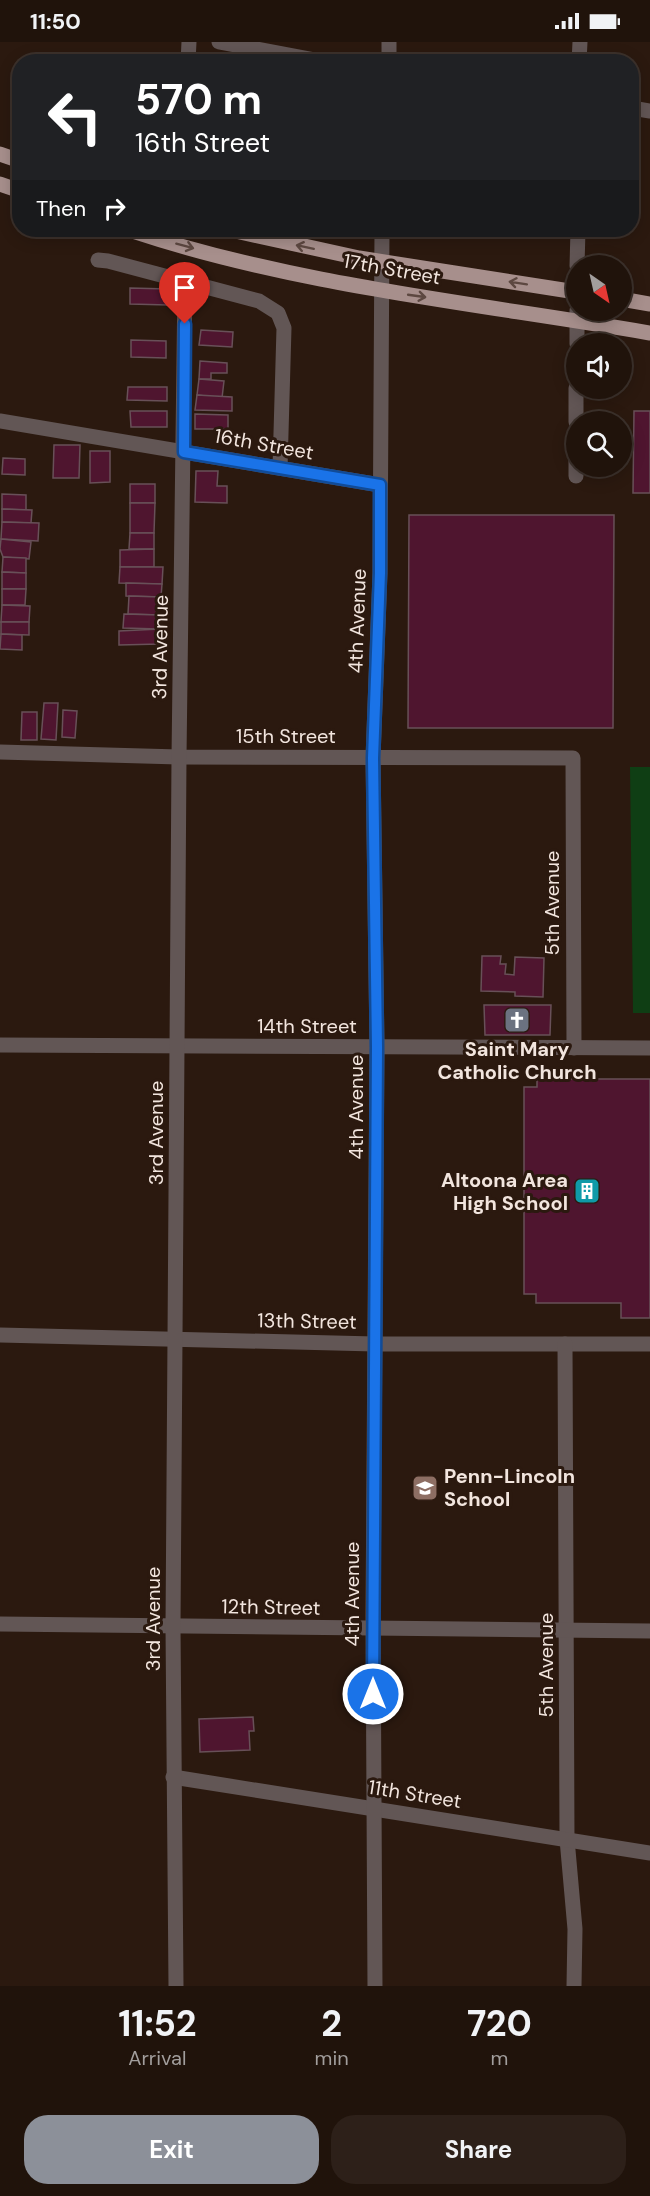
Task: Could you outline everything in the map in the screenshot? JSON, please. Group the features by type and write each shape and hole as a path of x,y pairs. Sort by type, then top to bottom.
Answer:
{"main road":[{"name":"17th Street","path":"153,237 268,267 381,289 566,314"},
{"name":"17th Street","path":"265,237 381,261 566,290"},
{"path":"632,301 650,304"},
{"name":"17th Street","path":"598,321 650,333"}],"street":[{"path":"219,42 283,54"},
{"name":"4th Avenue","path":"375,1986 373,1629 377,1047 373,758 380,573 382,237"},
{"path":"577,255 578,237"},
{"path":"98,260 259,301 273,308 284,328 280,468"},
{"name":"3rd Avenue","path":"176,1986 173,1627 185,281"},
{"name":"16th Street","path":"0,421 380,485"},
{"name":"15th Street","path":"0,752 179,757 573,758"},
{"name":"5th Avenue","path":"573,758 574,1048"},
{"name":"14th Street","path":"0,1045 650,1048"},
{"name":"13th Street","path":"0,1335 375,1344 650,1344"},
{"name":"5th Avenue","path":"565,1344 567,1839 575,1929 574,1986"},
{"name":"12th Street","path":"0,1624 650,1631"},
{"name":"11th Street","path":"173,1777 650,1853"}],"green space":[{"path":"630,767 650,767 650,1013 633,1013"}],"building":[{"path":"130,288 168,289 168,305 130,304"},
{"path":"201,330 233,332 232,347 199,345"},
{"path":"131,340 166,341 166,358 131,357"},
{"path":"200,361 227,363 227,373 211,373 211,379 199,379"},
{"path":"199,379 224,381 222,398 197,395"},
{"path":"128,387 167,387 167,401 127,400"},
{"path":"197,395 232,397 232,411 195,410"},
{"path":"130,411 167,411 167,427 131,427"},
{"path":"634,411 650,411 650,493 633,493"},
{"path":"195,414 228,415 228,429 195,429"},
{"path":"54,445 80,445 79,478 53,478"},
{"path":"90,451 110,451 110,482 90,483"},
{"path":"3,458 25,459 25,475 2,474"},
{"path":"196,471 218,471 217,486 227,486 227,503 195,502"},
{"path":"130,484 155,484 155,503 130,503"},
{"path":"2,494 26,495 26,510 2,509"},
{"path":"130,503 155,503 154,533 130,533"},
{"path":"2,509 32,510 31,523 2,522"},
{"path":"409,515 614,515 613,728 408,728"},
{"path":"2,522 39,523 38,541 1,539"},
{"path":"130,533 154,533 154,549 129,549"},
{"path":"1,539 31,542 29,559 3,557 0,549"},
{"path":"154,549 154,567 120,567 120,550"},
{"path":"3,557 26,558 26,573 2,572"},
{"path":"120,567 163,567 162,584 119,583"},
{"path":"2,572 26,573 26,589 2,589"},
{"path":"126,583 162,584 161,597 126,596"},
{"path":"2,589 26,589 25,605 2,605"},
{"path":"129,596 161,597 160,615 128,614"},
{"path":"2,605 30,606 29,622 1,622"},
{"path":"124,614 160,615 160,629 123,628"},
{"path":"1,622 29,622 29,635 1,634"},
{"path":"160,629 160,644 119,645 119,631"},
{"path":"1,634 22,635 22,650 0,649"},
{"path":"44,703 58,703 56,740 41,739"},
{"path":"63,710 77,711 75,738 62,737"},
{"path":"22,712 37,712 37,740 21,740"},
{"path":"482,956 501,956 500,964 506,964 505,974 514,975 515,957 544,958 543,997 515,996 515,992 481,991"},
{"name":"Saint Mary Catholic Church","path":"484,1005 551,1005 550,1035 485,1035"},
{"name":"Altoona Area High School","path":"537,1079 650,1079 650,1318 621,1318 621,1303 536,1303 536,1294 524,1294 524,1087 537,1087"},
{"path":"253,1717 254,1731 249,1731 250,1750 200,1752 199,1719"}],"place":[{"name":"Saint Mary Catholic Church","path":"517,1020"},
{"name":"Altoona Area High School","path":"587,1191"},
{"name":"Penn-Lincoln School","path":"425,1488"}],"route":[{"path":"185,324 184,452 380,485 380,573 373,758 377,1047 373,1694"}]}
